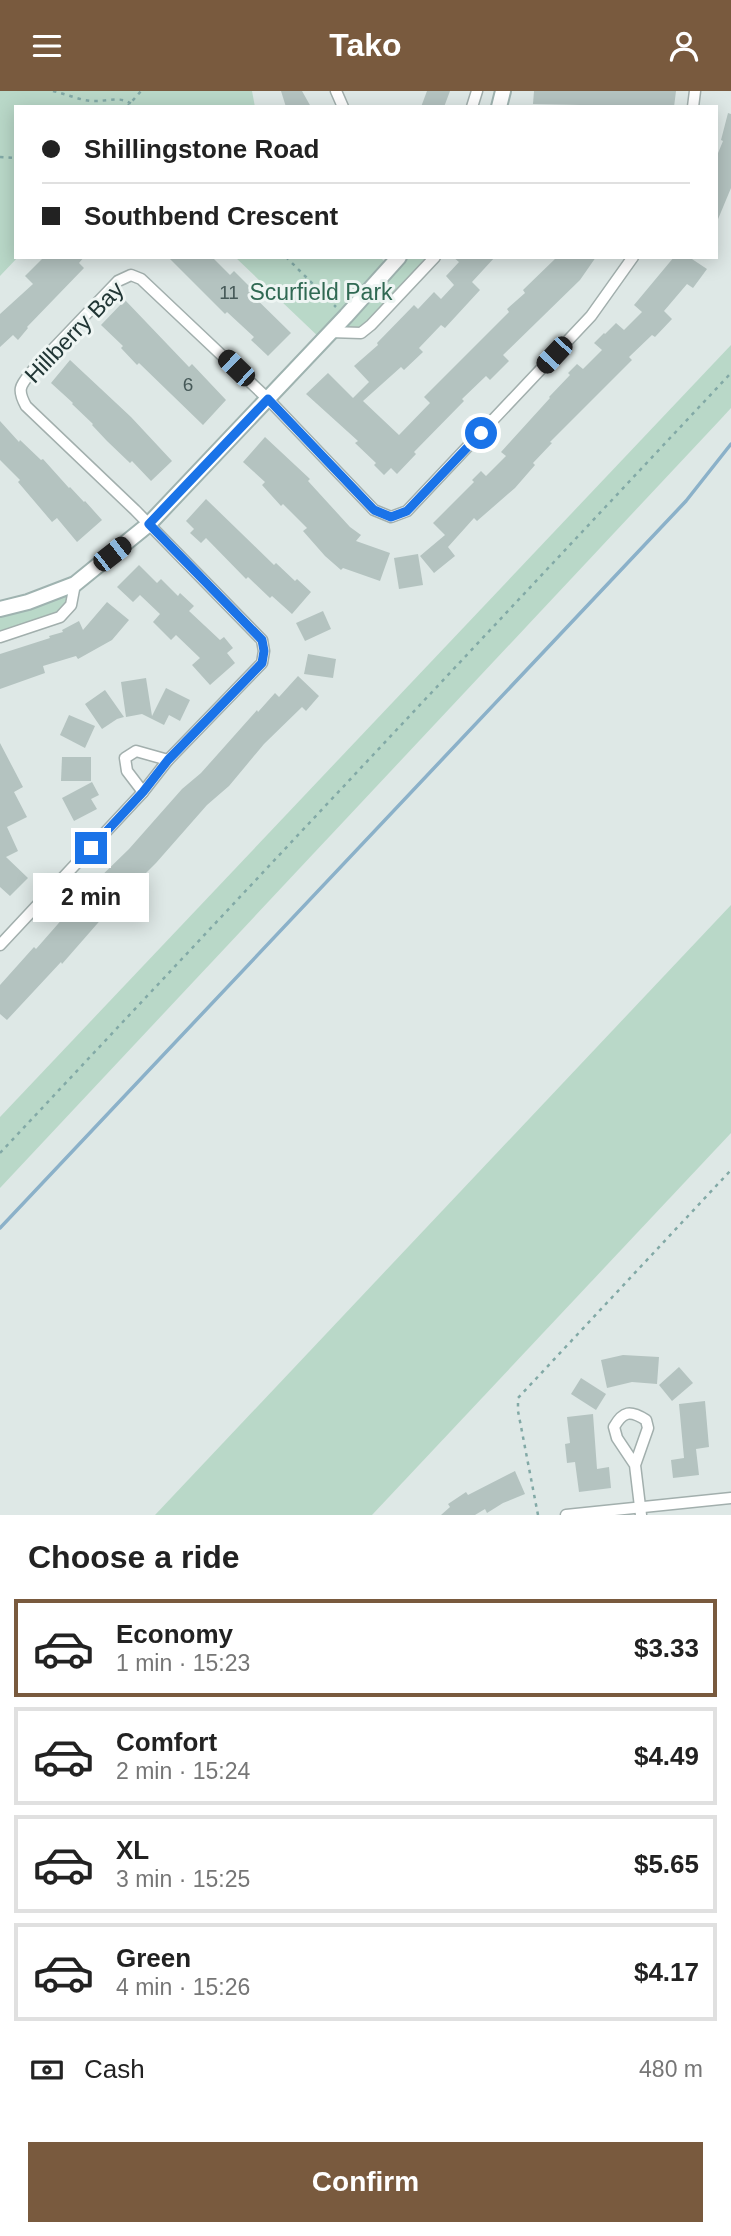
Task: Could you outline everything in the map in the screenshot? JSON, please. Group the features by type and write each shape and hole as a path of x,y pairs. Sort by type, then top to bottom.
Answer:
{"street":[{"path":"0,609 28,602 75,584 149,524 397,259"},
{"path":"330,332 361,333 433,259"},
{"path":"268,399 374,510 391,517 407,511 591,316 632,259"},
{"name":"Hillberry Bay","path":"149,524 37,418 20,394 22,384 33,370 105,293 118,281 131,275 141,279 268,399"},
{"path":"1,940 262,663 262,640 149,524"},
{"path":"0,637 60,617 71,605 75,584"},
{"path":"143,792 127,771 125,758 136,751 168,760"},
{"path":"635,1465 648,1428 646,1420 637,1414 629,1413 620,1417 614,1427 617,1438 635,1465 641,1510"},
{"path":"566,1515 641,1510 731,1497"}],"path":[{"path":"53,91 92,101 120,99 131,103 141,91"},
{"path":"288,259 346,316"},
{"path":"0,1153 731,373"},
{"path":"538,1515 517,1398 731,1170"}],"green space":[{"path":"0,91 252,91 255,105 14,105 14,259 16,259 0,276"},
{"name":"Scurfield Park","path":"237,259 382,259 392,269 400,259 438,259 367,332 339,325 323,341"},
{"path":"731,345 731,408 0,1188 0,1117"},
{"path":"75,584 71,605 60,617 0,637 0,609"},
{"path":"731,905 731,1133 372,1515 155,1515"}],"building":[{"path":"281,91 302,91 310,105 285,105"},
{"path":"427,91 450,91 445,105 422,105"},
{"path":"534,91 676,91 674,105 533,104"},
{"path":"728,113 731,114 731,188 718,219 718,153 723,141 721,140"},
{"path":"42,259 82,259 79,263 84,268 27,327 18,340 13,335 0,347 0,314 33,284 25,276"},
{"path":"170,259 214,259 230,275 234,271 251,288 248,291 291,333 268,356 251,340 254,337 227,312 225,314"},
{"path":"455,259 493,259 472,282 480,290 445,328 441,325 419,348 423,352 404,370 401,367 363,401 399,435 430,403 424,397 509,312 507,309 525,293 523,290 555,259 595,259 580,280 503,355 509,361 490,380 486,376 462,399 464,401 414,452 416,454 397,474 391,468 384,475 374,465 376,463 355,443 358,441 306,394 328,373 353,398 369,382 354,366 378,345 414,305 418,309 434,292 441,299 454,285 446,276 459,262"},
{"path":"672,259 692,259 707,269 693,288 687,284 664,311 672,319 655,337 652,335 629,357 632,360 550,442 552,443 515,488 477,521 474,518 448,547 455,556 434,573 420,556 445,535 433,523 474,482 472,480 481,471 486,476 506,456 501,452 570,375 568,373 577,364 583,369 602,350 594,343 616,323 624,330 642,312 634,305"},
{"path":"125,300 189,367 192,364 226,400 203,425 139,363 137,365 121,348 123,346 101,325"},
{"path":"70,360 131,417 172,461 151,481 107,441 51,383"},
{"path":"0,421 19,442 20,440 43,459 102,520 77,542 57,518 52,522 18,482 20,480 0,460"},
{"path":"265,437 310,479 308,481 350,527 361,535 356,541 390,553 380,581 343,568 341,570 303,531 307,528 283,504 281,506 262,485 265,482 243,462"},
{"path":"206,499 274,565 276,563 311,592 292,614 248,577 246,579 206,538 201,543 190,533 194,529 186,521"},
{"path":"418,554 423,585 399,589 394,558"},
{"path":"139,565 157,583 161,579 178,596 180,593 194,606 189,611 220,640 224,637 233,648 227,653 235,663 210,685 192,665 200,658 176,635 171,640 153,622 160,614 140,595 133,602 117,587"},
{"path":"107,602 129,620 112,640 78,659 76,656 43,666 45,673 0,689 0,654 50,638 49,636 63,632 62,630 79,621 83,630"},
{"path":"323,611 331,629 305,641 296,623"},
{"path":"308,654 336,659 333,678 304,674"},
{"path":"298,676 319,696 306,711 302,707 264,744 229,786 207,805 156,863 7,1020 0,1014 0,985 182,789 201,773 257,710 258,712 275,693 279,697"},
{"path":"146,678 152,716 166,688 190,700 180,721 169,715 164,725 142,714 126,717 121,682"},
{"path":"105,690 124,717 102,729 85,704"},
{"path":"69,715 95,726 85,748 60,735"},
{"path":"0,743 23,787 14,792 27,817 7,827 18,851 6,857 28,878 10,896 0,887"},
{"path":"62,757 91,757 91,781 61,781"},
{"path":"92,782 99,795 91,799 97,809 74,821 62,798"},
{"path":"623,1355 659,1357 657,1384 632,1382 607,1388 601,1360"},
{"path":"679,1367 693,1383 672,1401 659,1385"},
{"path":"581,1378 606,1394 596,1410 571,1394"},
{"path":"705,1401 709,1447 696,1449 699,1475 673,1478 671,1460 684,1458 679,1404"},
{"path":"593,1414 597,1469 609,1467 611,1488 579,1492 575,1462 567,1463 565,1444 570,1443 567,1417"},
{"path":"515,1471 525,1494 487,1513 485,1509 475,1515 441,1515 450,1507 448,1504 466,1492 468,1495"}],"waterway":[{"path":"0,1228 686,501 731,444"}],"route":[{"path":"91,848 143,792 168,760 262,663 262,640 149,524 268,399 374,510 391,517 407,511 481,433"}]}
